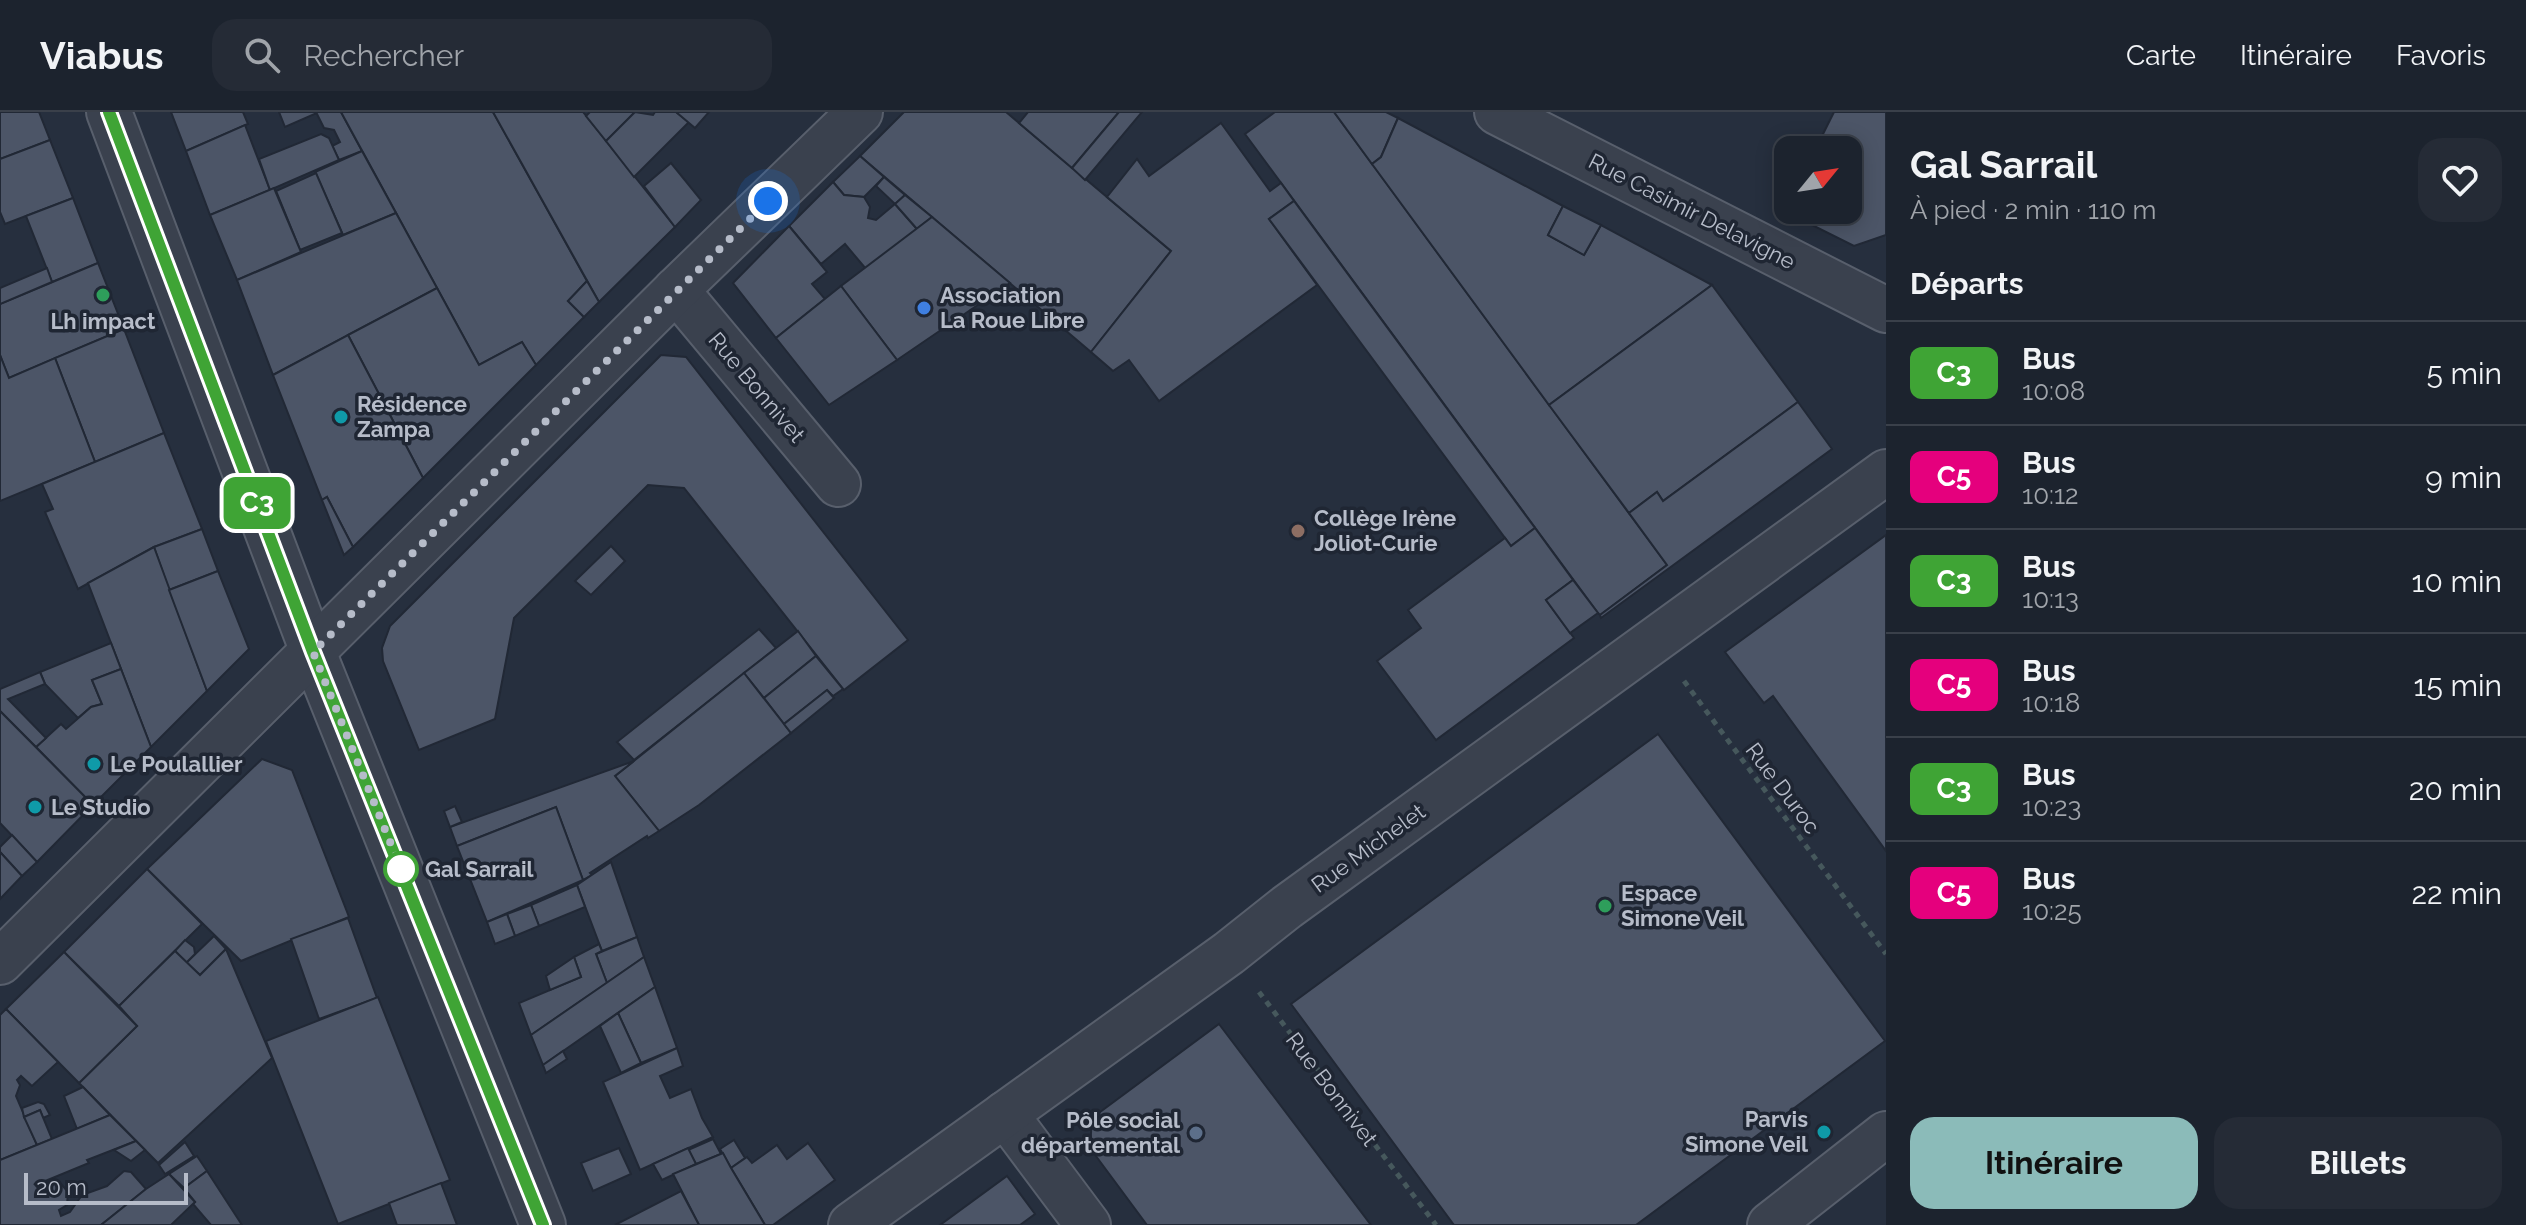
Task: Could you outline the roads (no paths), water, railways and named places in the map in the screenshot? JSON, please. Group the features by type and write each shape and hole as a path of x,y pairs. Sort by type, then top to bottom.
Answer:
{"street":[{"path":"109,112 313,652 543,1225"},
{"path":"0,962 676,290 860,112"},
{"name":"Rue Casimir Delavigne","path":"1497,112 1886,310"},
{"name":"Rue Bonnivet","path":"676,290 838,484"},
{"name":"Rue Michelet","path":"851,1225 1229,953 1287,907 1886,472"},
{"path":"1005,1114 1088,1225"},
{"path":"1770,1225 1886,1134"}],"place":[{"name":"Lh impact","path":"103,295"},
{"name":"Association La Roue Libre","path":"924,308"},
{"name":"Résidence Zampa","path":"341,417"},
{"name":"Collège Irène Joliot-Curie","path":"1298,531"},
{"name":"Le Poulallier","path":"94,764"},
{"name":"Le Studio","path":"35,807"},
{"name":"Gal Sarrail","path":"401,869"},
{"name":"Espace Simone Veil","path":"1605,906"},
{"name":"Parvis Simone Veil","path":"1824,1132"},
{"name":"Pôle social départemental","path":"1196,1133"}]}
